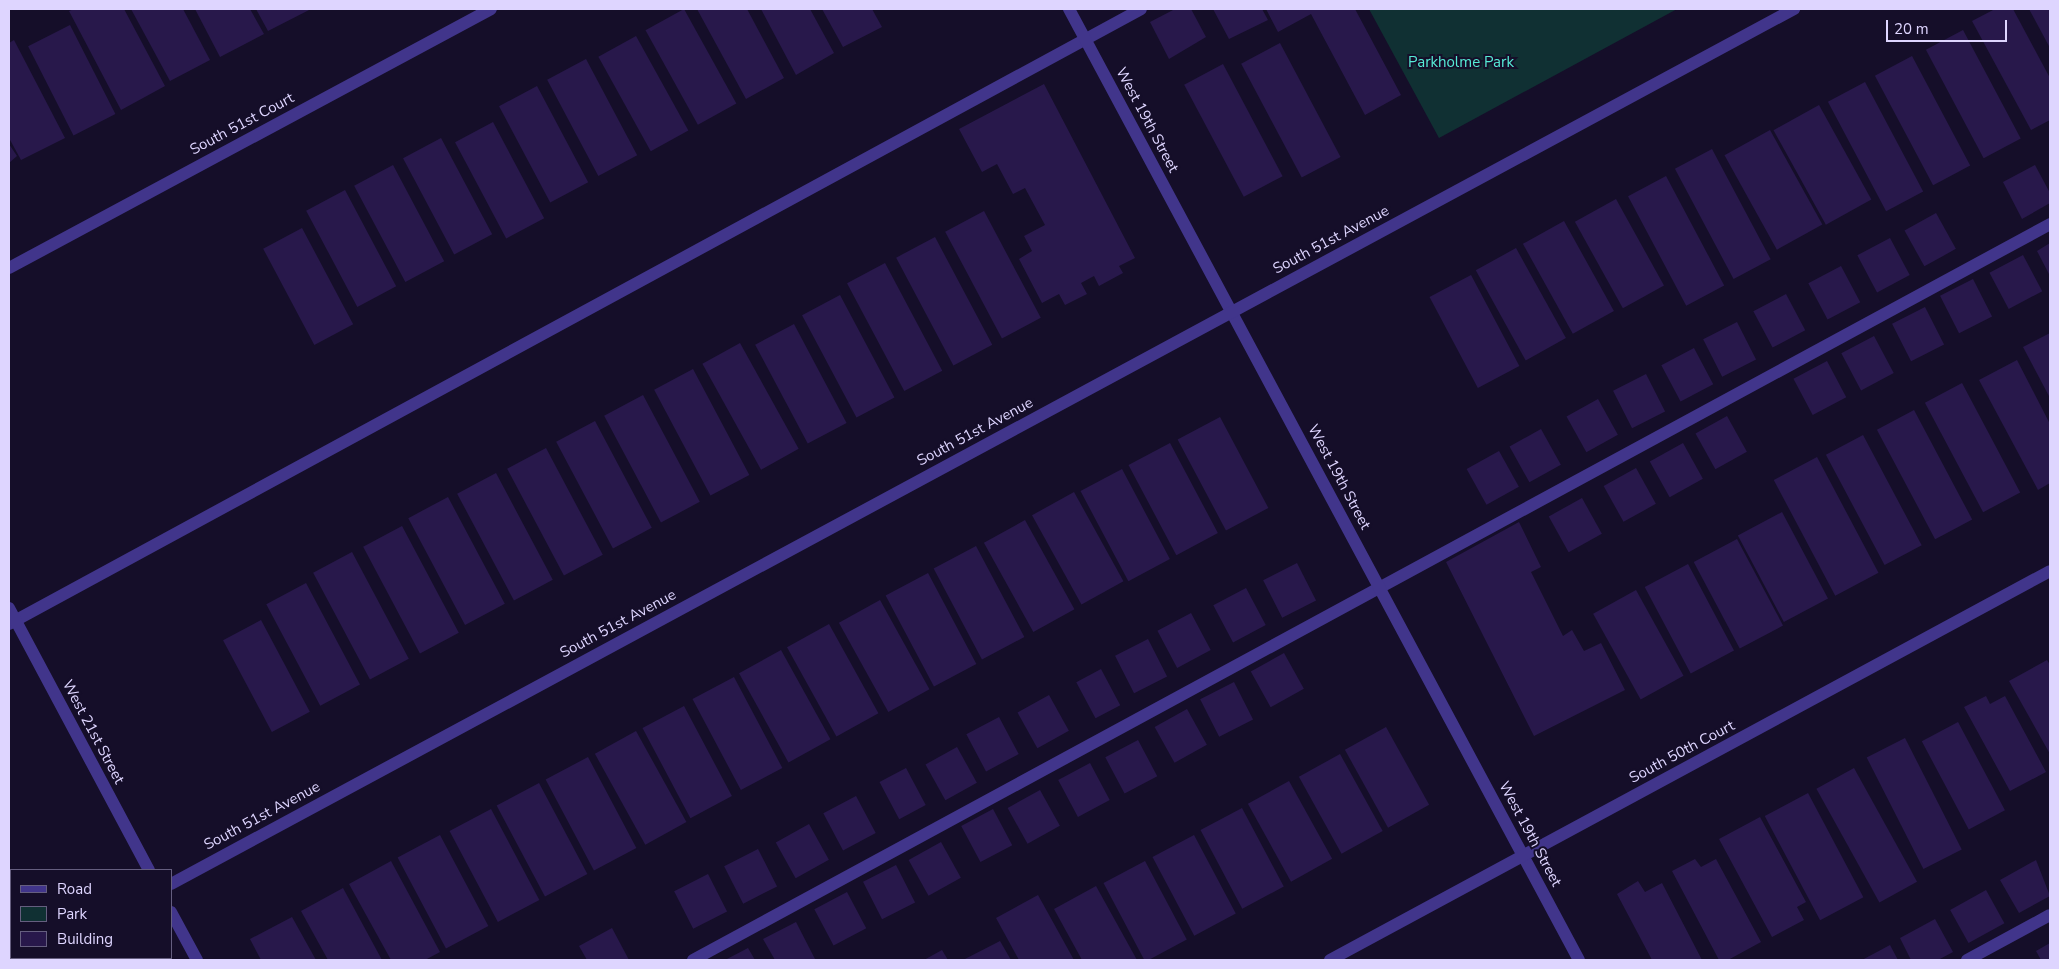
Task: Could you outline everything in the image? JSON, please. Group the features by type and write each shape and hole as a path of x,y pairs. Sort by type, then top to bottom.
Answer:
{"street":[{"name":"South 51st Court","path":"9,268 491,9"},
{"name":"West 19th Street","path":"1070,9 1579,960"},
{"path":"12,622 1141,9"},
{"name":"South 51st Avenue","path":"172,883 1794,9"},
{"path":"693,960 2050,224"},
{"name":"South 50th Court","path":"1330,960 2050,571"},
{"name":"West 21st Street","path":"9,608 12,622 148,869"},
{"path":"172,914 197,960"},
{"path":"1967,960 2050,915"}],"green space":[{"name":"Parkholme Park","path":"1369,9 1677,9 1439,138"}],"building":[{"path":"74,9 124,9 165,86 121,110 69,11"},
{"path":"131,9 183,9 210,60 170,81"},
{"path":"195,9 250,9 264,34 220,57"},
{"path":"256,9 311,9 268,31"},
{"path":"684,9 736,103 698,125 646,30"},
{"path":"697,9 747,9 784,78 746,99"},
{"path":"761,9 810,9 834,53 796,75"},
{"path":"822,9 872,9 882,27 843,47"},
{"path":"1175,9 1191,9 1206,37 1169,59 1150,22"},
{"path":"1213,9 1262,9 1268,20 1229,39"},
{"path":"1266,9 1355,9 1401,95 1365,115 1311,14 1278,32"},
{"path":"1995,9 2013,9 2050,78 2050,120 2031,130 1972,21"},
{"path":"2029,9 2050,9 2050,48"},
{"path":"70,25 115,114 74,135 28,46"},
{"path":"1963,30 2021,139 1984,158 1926,50"},
{"path":"636,36 688,130 651,151 598,57"},
{"path":"14,40 65,138 21,160 9,138 9,43"},
{"path":"1280,43 1341,157 1302,178 1241,64"},
{"path":"1912,56 1970,165 1933,185 1875,76"},
{"path":"586,59 637,155 598,176 547,80"},
{"path":"1223,64 1283,176 1244,197 1184,85"},
{"path":"1865,82 1923,191 1886,211 1828,102"},
{"path":"1044,84 1135,258 1119,266 1123,273 1099,286 1094,276 1081,283 1087,294 1065,305 1059,294 1042,303 1019,259 1032,251 1024,236 1045,225 1025,188 1013,194 997,164 982,172 959,129"},
{"path":"537,86 588,182 550,202 499,106"},
{"path":"1819,105 1871,199 1826,225 1774,130"},
{"path":"493,122 544,218 506,238 455,142"},
{"path":"1770,130 1822,224 1777,250 1725,155"},
{"path":"441,138 492,234 454,254 403,158"},
{"path":"9,144 17,156 9,163"},
{"path":"1712,149 1771,259 1734,279 1675,169"},
{"path":"393,165 444,261 405,282 354,186"},
{"path":"2035,165 2050,193 2050,203 2022,219 2003,182"},
{"path":"1666,176 1724,285 1686,306 1628,196"},
{"path":"345,190 396,286 357,307 306,211"},
{"path":"1616,199 1664,286 1623,308 1575,222"},
{"path":"984,211 1041,318 1002,338 945,232"},
{"path":"1936,213 1956,249 1924,266 1905,230"},
{"path":"1564,221 1614,311 1573,334 1523,244"},
{"path":"302,228 353,324 314,345 263,249"},
{"path":"935,237 992,345 953,365 896,258"},
{"path":"1890,238 1910,275 1877,292 1857,255"},
{"path":"2050,243 2050,276 2037,251"},
{"path":"1516,248 1566,338 1526,360 1476,270"},
{"path":"2023,255 2042,291 2009,309 1989,273"},
{"path":"885,263 942,371 904,391 847,283"},
{"path":"1841,266 1860,302 1828,320 1808,283"},
{"path":"1471,275 1519,366 1478,388 1430,297"},
{"path":"1973,279 1992,316 1959,333 1940,296"},
{"path":"1786,294 1805,330 1773,348 1753,311"},
{"path":"840,295 894,397 856,418 802,315"},
{"path":"1925,307 1944,344 1911,361 1892,324"},
{"path":"1737,322 1756,359 1722,377 1703,339"},
{"path":"794,324 847,423 808,444 755,345"},
{"path":"2050,333 2050,398 2023,347"},
{"path":"1874,336 1894,373 1861,390 1841,353"},
{"path":"740,343 799,449 761,470 702,364"},
{"path":"1694,348 1713,384 1681,402 1661,365"},
{"path":"2017,360 2050,424 2050,483 2038,490 1979,380"},
{"path":"1827,361 1846,397 1813,415 1793,379"},
{"path":"693,369 749,475 710,496 654,390"},
{"path":"1646,374 1665,411 1632,428 1613,391"},
{"path":"1962,383 2020,492 1983,512 1925,403"},
{"path":"643,395 700,502 661,522 604,416"},
{"path":"1598,399 1618,435 1586,452 1567,416"},
{"path":"1914,410 1972,519 1935,539 1877,430"},
{"path":"1727,416 1747,452 1715,469 1696,433"},
{"path":"1220,417 1268,508 1226,530 1178,440"},
{"path":"595,421 652,528 613,548 556,442"},
{"path":"1541,429 1561,465 1529,482 1510,446"},
{"path":"1863,435 1922,545 1885,565 1826,455"},
{"path":"1170,443 1218,533 1176,555 1129,465"},
{"path":"1683,443 1703,479 1670,497 1650,461"},
{"path":"546,448 603,555 564,575 507,469"},
{"path":"1499,451 1519,487 1487,505 1467,469"},
{"path":"1817,457 1879,573 1835,596 1774,480"},
{"path":"1636,468 1656,504 1624,522 1604,486"},
{"path":"1122,469 1170,559 1128,581 1081,491"},
{"path":"496,473 553,580 514,600 457,494"},
{"path":"1074,492 1123,581 1081,604 1032,515"},
{"path":"448,497 505,604 465,625 408,518"},
{"path":"1582,498 1602,534 1569,552 1549,516"},
{"path":"1782,512 1828,599 1784,622 1738,535"},
{"path":"1025,520 1074,609 1033,632 984,543"},
{"path":"1519,522 1541,567 1531,572 1563,636 1572,630 1584,651 1601,643 1625,690 1534,736 1446,562"},
{"path":"402,526 459,633 420,653 363,547"},
{"path":"1737,539 1783,626 1740,649 1694,562"},
{"path":"976,546 1024,637 982,659 934,569"},
{"path":"352,552 409,659 370,679 313,573"},
{"path":"1297,563 1316,600 1282,618 1263,580"},
{"path":"1688,564 1734,651 1691,674 1645,587"},
{"path":"928,573 976,664 934,686 886,596"},
{"path":"306,583 360,685 320,706 266,604"},
{"path":"1246,588 1266,625 1233,642 1213,605"},
{"path":"1636,590 1684,676 1641,699 1593,614"},
{"path":"880,600 929,689 888,712 839,623"},
{"path":"1191,613 1211,650 1177,668 1157,631"},
{"path":"261,620 310,712 272,732 223,640"},
{"path":"829,624 878,713 836,736 787,647"},
{"path":"1148,639 1167,676 1134,693 1115,656"},
{"path":"781,650 830,739 788,762 739,673"},
{"path":"1284,653 1304,689 1271,707 1251,671"},
{"path":"2047,660 2050,665 2050,754 2009,681"},
{"path":"1101,669 1120,705 1096,718 1076,682"},
{"path":"734,677 782,768 741,790 693,699"},
{"path":"1234,682 1253,719 1219,737 1200,699"},
{"path":"1049,695 1069,731 1037,748 1018,712"},
{"path":"1986,696 1990,704 2005,696 2046,772 2010,791 1964,707"},
{"path":"684,706 732,796 690,818 643,728"},
{"path":"1187,709 1207,745 1175,763 1155,727"},
{"path":"999,717 1019,754 986,771 966,734"},
{"path":"1958,722 2005,810 1969,830 1922,741"},
{"path":"1386,727 1429,805 1388,828 1345,750"},
{"path":"636,731 686,822 645,845 595,754"},
{"path":"1905,738 1962,849 1923,869 1867,758"},
{"path":"1138,740 1157,776 1125,794 1105,757"},
{"path":"957,747 977,783 945,800 926,764"},
{"path":"1340,754 1383,831 1342,854 1299,777"},
{"path":"588,757 636,848 594,870 546,780"},
{"path":"1090,763 1110,800 1078,817 1058,780"},
{"path":"906,768 926,805 899,819 880,782"},
{"path":"1854,768 1917,882 1879,903 1816,789"},
{"path":"1289,781 1332,859 1291,882 1248,804"},
{"path":"539,783 587,874 545,896 497,806"},
{"path":"1040,790 1060,826 1028,844 1008,808"},
{"path":"1808,793 1863,897 1820,920 1765,816"},
{"path":"856,796 876,833 843,850 823,813"},
{"path":"1242,808 1284,887 1242,909 1201,830"},
{"path":"491,809 539,900 498,922 450,831"},
{"path":"993,809 1012,845 980,862 961,826"},
{"path":"1760,817 1806,902 1797,907 1804,920 1772,937 1719,839"},
{"path":"809,824 829,860 796,878 776,842"},
{"path":"440,835 488,926 446,948 398,858"},
{"path":"1194,835 1236,914 1194,936 1153,857"},
{"path":"941,842 961,878 929,896 909,860"},
{"path":"758,849 777,886 743,904 724,866"},
{"path":"1695,859 1701,867 1716,859 1761,942 1728,960 1719,960 1672,871"},
{"path":"2036,860 2050,896 2019,913 2000,880"},
{"path":"391,861 440,952 425,960 391,960 349,884"},
{"path":"1145,861 1187,940 1148,960 1144,960 1104,883"},
{"path":"896,865 915,902 882,919 863,882"},
{"path":"708,874 727,911 693,929 674,891"},
{"path":"1638,881 1645,892 1662,883 1702,960 1652,960 1617,894"},
{"path":"1096,886 1137,960 1082,960 1054,909"},
{"path":"343,888 382,960 328,960 301,911"},
{"path":"1986,890 2004,923 1969,943 1950,910"},
{"path":"847,892 866,928 834,946 814,909"},
{"path":"1038,895 1074,960 1019,960 996,918"},
{"path":"292,917 316,960 261,960 250,939"},
{"path":"1935,919 1953,952 1938,960 1911,960 1900,938"},
{"path":"796,922 815,959 775,960 763,939"},
{"path":"612,928 629,960 587,960 579,946"},
{"path":"1000,941 1011,960 963,960"},
{"path":"2050,943 2050,960 2041,960 2036,951"},
{"path":"1890,945 1898,960 1862,960"},
{"path":"748,948 755,960 725,960"},
{"path":"942,950 948,960 924,960"}]}
